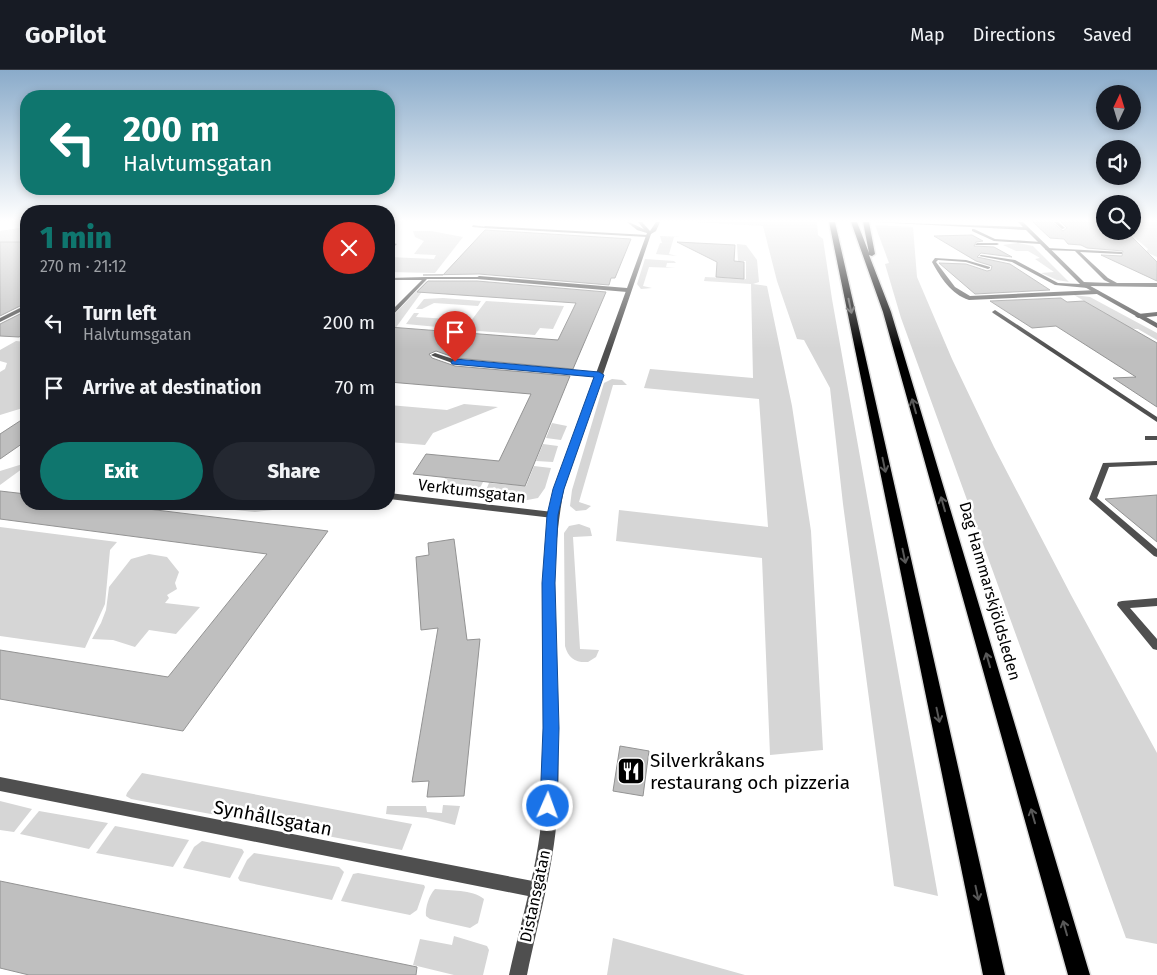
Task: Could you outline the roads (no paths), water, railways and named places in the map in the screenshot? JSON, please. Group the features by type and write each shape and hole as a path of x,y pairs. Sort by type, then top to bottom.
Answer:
{"main road":[{"path":"841,264 994,975"},
{"name":"Dag Hammarskjöldsleden","path":"869,264 887,312 1078,975"},
{"path":"876,264 887,312"}],"street":[{"name":"Distansgatan","path":"518,975 538,890 547,836 551,728 549,583 553,515 558,489 636,264"},
{"path":"1064,264 1085,285 1157,326"},
{"path":"479,278 627,290"},
{"path":"435,354 455,362 599,375"},
{"name":"Verktumsgatan","path":"395,497 553,515"},
{"name":"Synhållsgatan","path":"0,784 538,890"}],"lane":[{"path":"935,264 948,283 964,297 969,298 1097,292"},
{"path":"974,264 988,268"},
{"path":"1019,264 1057,284 1157,285"},
{"path":"1091,264 1106,279 1116,285"},
{"path":"395,310 426,278"},
{"path":"395,279 479,278"},
{"path":"0,320 20,310"},
{"path":"995,312 1157,420"},
{"path":"1138,316 1157,314"},
{"path":"1148,438 1157,438"},
{"path":"1157,463 1106,465 1093,499 1157,554"},
{"path":"1157,602 1122,605 1157,646"}],"place":[{"name":"Silverkråkans restaurang och pizzeria","path":"631,771"}]}
